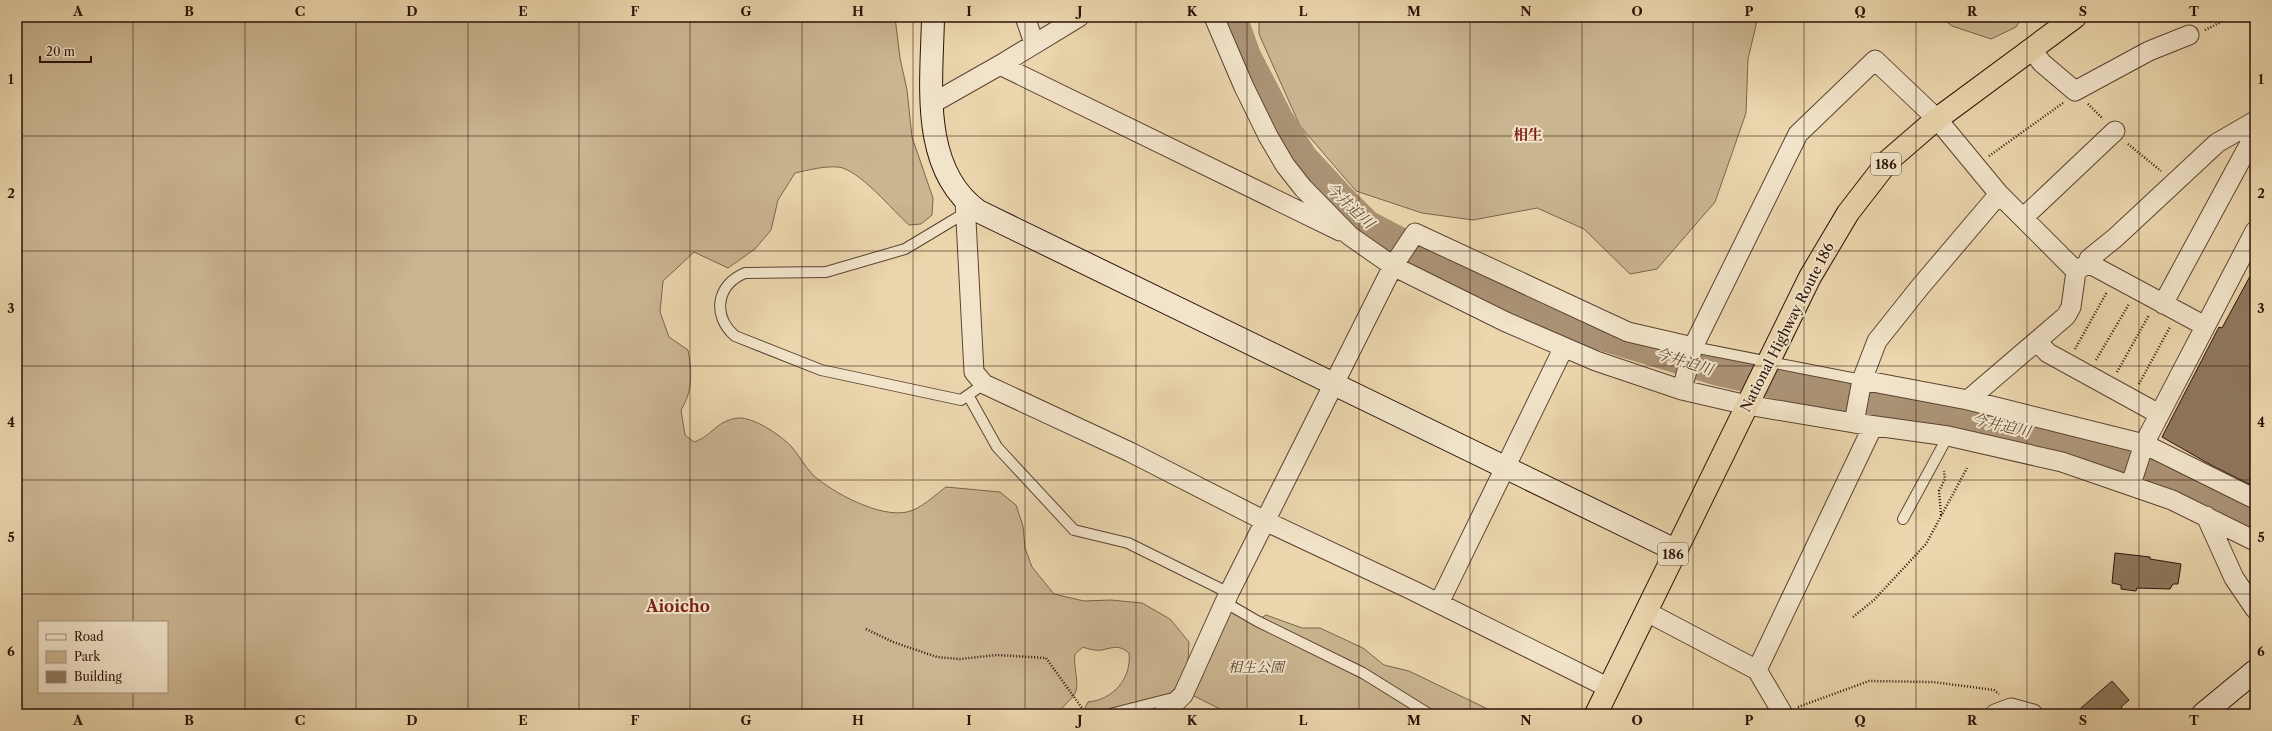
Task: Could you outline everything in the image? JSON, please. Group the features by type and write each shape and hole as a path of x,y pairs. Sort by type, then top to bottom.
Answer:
{"highway":[{"name":"National Highway Route 186","path":"1596,714 1810,277 1848,213 1889,160 1937,120 2075,17"}],"street":[{"path":"933,17 933,103 937,146 947,174 965,207 974,372 984,384 1130,452 1265,521 1439,603 1609,688"},
{"path":"1025,17 1034,43"},
{"path":"933,103 1000,65 1078,17"},
{"path":"1214,17 1244,87 1268,136 1282,159 1303,188 1350,236"},
{"path":"2032,50 2042,63 2075,91 2149,51 2189,35"},
{"path":"1683,385 1692,350 1798,134 1875,60 1937,120 1999,194 2022,218 2082,267 2114,278 2205,326"},
{"path":"1000,65 1271,199 1350,236 1479,309 1596,361 1683,385 1750,400 1855,420 1873,426 1948,436 2062,462 2132,482 2206,516 2255,541"},
{"path":"1968,400 2066,316 2071,307 2082,267 2089,259 2115,238 2217,143 2255,121"},
{"path":"2022,218 2115,131"},
{"path":"2166,305 2255,134"},
{"path":"1855,420 1862,384 1877,341 1920,287 1999,194"},
{"path":"965,207 978,211 1675,550"},
{"path":"2132,482 2143,448 2255,231"},
{"path":"1170,708 1183,695 1227,598 1265,521 1395,261 1412,235 1418,233 1508,277 1628,332 1692,350"},
{"path":"2037,342 2048,353 2160,414"},
{"path":"1439,603 1564,347"},
{"path":"1862,384 1968,400 2143,448 2255,499"},
{"path":"1757,670 1873,426"},
{"path":"2206,516 2234,578 2255,609"},
{"path":"1646,612 1757,670 1788,712"},
{"path":"2203,714 2255,671"},
{"path":"2003,711 2033,714"}],"lane":[{"path":"965,207 905,249 826,272 744,273 734,278 726,286 721,297 720,312 728,330 735,336 821,370 961,400 984,384"},
{"path":"1692,350 1862,384"},
{"path":"968,395 997,447 1074,530 1128,543 1227,598 1256,620 1362,673 1429,714"},
{"path":"1903,519 1948,436"},
{"path":"1110,714 1169,699 1170,708"}],"path":[{"path":"2189,35 2212,28 2231,17"},
{"path":"1976,166 2073,95 2075,91"},
{"path":"2067,363 2114,278"},
{"path":"2088,375 2137,290"},
{"path":"2109,386 2166,305"},
{"path":"2131,398 2166,305"},
{"path":"1852,617 1874,600 1926,544 1967,468"},
{"path":"1941,516 1939,491 1944,478"},
{"path":"866,629 893,642 937,657 960,659 997,655 1046,658 1082,708 1078,714"},
{"path":"1788,712 1827,695 1869,681 1933,682 1994,690 2003,711"}],"green space":[{"path":"17,17 895,17 900,58 907,90 912,137 933,198 932,215 921,224 909,225 856,175 846,169 838,167 816,168 795,173 778,200 771,230 755,249 728,268 694,252 663,281 660,312 669,337 688,350 691,374 690,388 681,410 685,435 694,442 706,436 724,422 738,418 751,420 774,432 791,446 810,472 832,489 871,508 884,511 896,513 907,512 923,505 946,487 1000,492 1016,505 1023,526 1025,548 1032,567 1054,594 1084,601 1111,600 1142,603 1170,619 1189,642 1188,661 1177,687 1144,714 1087,714 1085,708 1088,702 1105,697 1113,692 1124,679 1129,662 1129,653 1120,648 1097,650 1083,647 1075,654 1077,687 1075,694 1063,707 1060,714 17,714"},
{"path":"1259,17 1758,17 1748,59 1746,113 1715,202 1657,269 1630,274 1584,229 1537,208 1473,220 1422,213 1356,191 1300,126 1259,34"},
{"path":"1940,17 2022,17 2016,27 1991,39 1952,26"},
{"name":"相生公園","path":"1234,601 1261,618 1266,615 1302,628 1320,628 1363,648 1384,665 1409,671 1498,714 1230,714 1194,696 1191,697"}],"building":[{"path":"2255,267 2255,487 2211,465 2162,437 2219,327 2222,328"},
{"path":"2115,553 2150,557 2150,559 2181,564 2178,584 2173,584 2170,589 2137,588 2136,591 2121,589 2121,585 2112,583"},
{"path":"2112,681 2129,700 2121,707 2127,714 2074,714"}],"waterway":[{"name":"今井迫川","path":"1232,17 1246,56 1279,120 1303,158 1338,196 1367,225 1478,283 1576,328 1715,370 1794,388 1985,421 2075,443 2148,470 2255,523"}],"district":[{"name":"相生","path":"1528,134"},
{"name":"Aioicho","path":"678,606"}]}
